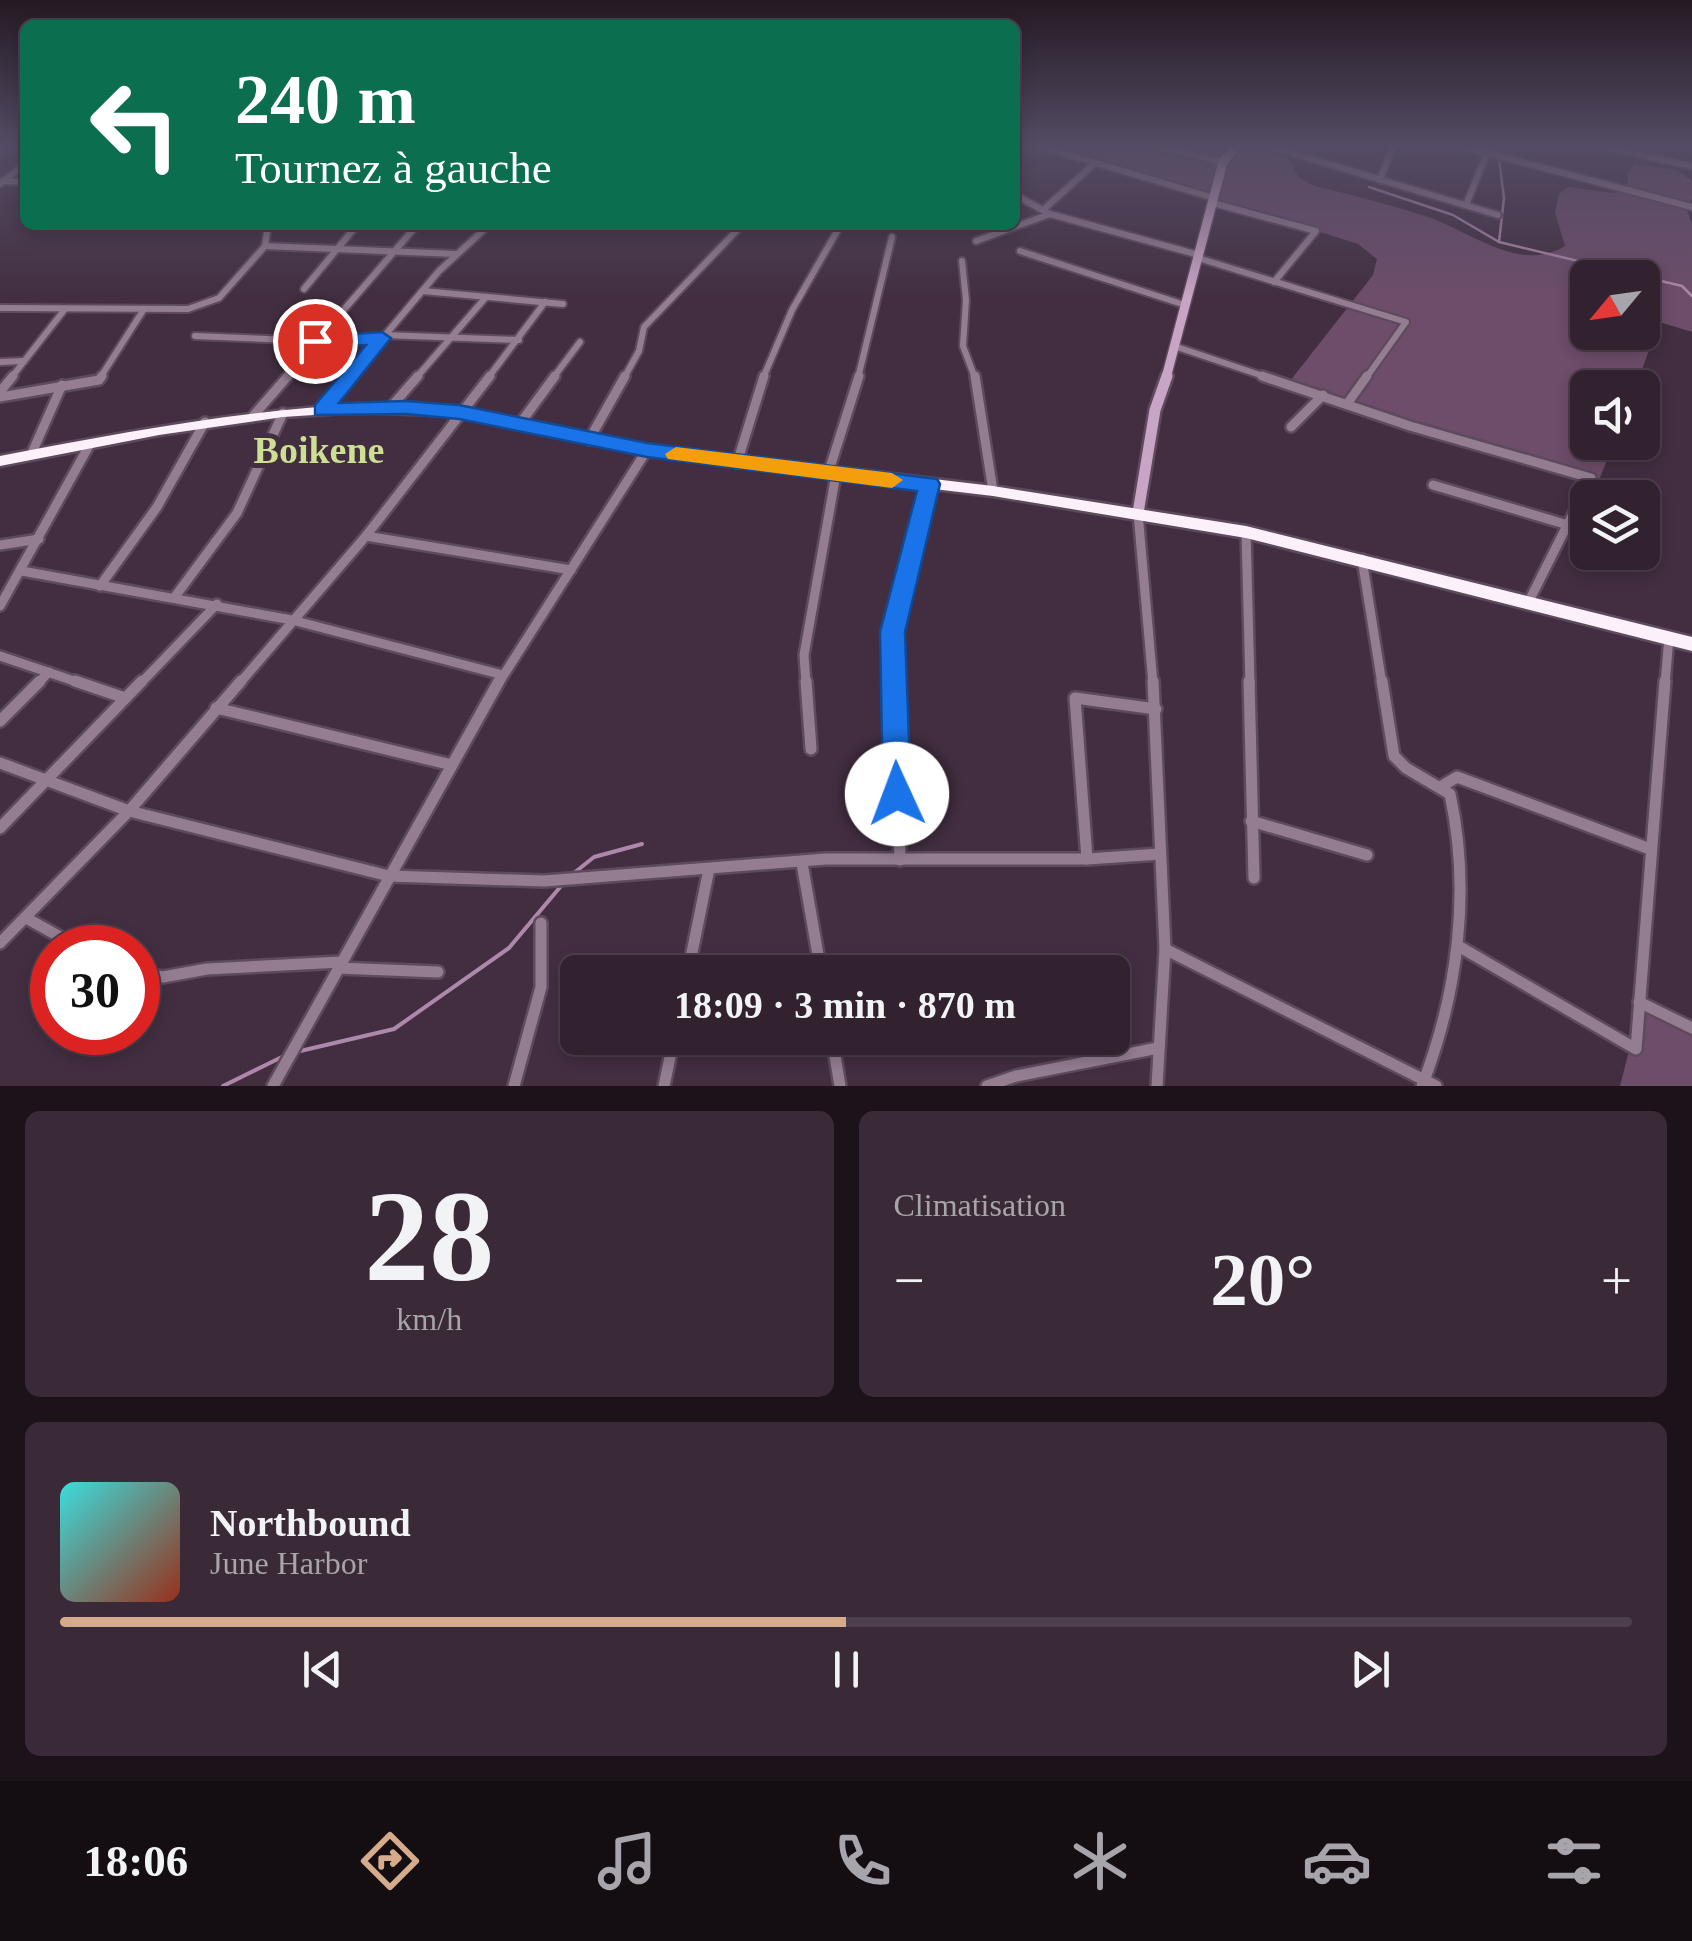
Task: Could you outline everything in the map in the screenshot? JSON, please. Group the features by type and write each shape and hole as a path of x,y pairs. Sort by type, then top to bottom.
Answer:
{"highway":[{"path":"0,461 253,416 390,408 459,412 647,450 992,491 1246,532 1530,600 1692,644"}],"street":[{"path":"1020,197 1047,212 1406,322 1347,404"},
{"path":"1020,223 1047,212 1062,197"},
{"path":"1202,197 1316,231 1274,282"},
{"path":"1158,1086 1165,949 1156,709 1138,513 1155,410 1177,347 1214,197"},
{"path":"1437,197 1498,215"},
{"path":"1466,205 1469,197"},
{"path":"1653,197 1692,207"},
{"path":"0,308 188,309 219,298 265,246 267,230"},
{"path":"304,289 353,230"},
{"path":"253,416 413,230"},
{"path":"322,410 439,271 456,254 471,248 485,230"},
{"path":"589,440 639,351 644,327 737,230"},
{"path":"737,463 751,406 837,230"},
{"path":"976,241 1003,230"},
{"path":"811,749 804,655 832,474 892,238"},
{"path":"265,246 456,254"},
{"path":"1020,252 1185,305"},
{"path":"962,260 966,300 963,346 973,364 992,491"},
{"path":"423,292 563,304"},
{"path":"390,408 486,297"},
{"path":"0,944 129,811 366,536 545,302"},
{"path":"0,395 65,309"},
{"path":"0,395 99,380 144,309"},
{"path":"195,336 315,341 453,336 519,340"},
{"path":"518,425 580,342"},
{"path":"1177,347 1347,404 1591,478 1530,600"},
{"path":"0,362 24,361"},
{"path":"31,455 64,383"},
{"path":"1291,427 1323,396"},
{"path":"174,598 237,513 283,413"},
{"path":"100,586 130,550 185,465 205,422"},
{"path":"0,606 90,444"},
{"path":"272,1086 503,676 647,450"},
{"path":"900,860 893,632 929,484"},
{"path":"1433,485 1568,525"},
{"path":"1246,532 1254,878"},
{"path":"366,536 571,570"},
{"path":"0,545 39,539"},
{"path":"1165,949 1427,1084 1460,947 1466,896 1461,837 1450,794 1442,786 1406,773 1394,756 1362,559"},
{"path":"22,571 292,620 503,676"},
{"path":"0,828 217,604"},
{"path":"1460,947 1636,1048 1670,637"},
{"path":"0,656 124,698"},
{"path":"0,721 48,672"},
{"path":"1087,859 1074,698 1156,709"},
{"path":"216,708 452,765"},
{"path":"0,762 129,811 389,876 544,882 802,864 826,859 1087,859 1160,854"},
{"path":"1442,786 1457,777 1650,849"},
{"path":"1251,821 1367,855"},
{"path":"802,864 818,955"},
{"path":"692,955 709,870"},
{"path":"28,919 39,925"},
{"path":"514,1086 541,987 541,924"},
{"path":"160,976 206,969 340,965 438,972"},
{"path":"1639,1002 1692,1028"},
{"path":"986,1086 1016,1076 1158,1048"},
{"path":"664,1086 670,1055"},
{"path":"835,1055 840,1086"}],"shaded area":[{"path":"1209,197 1358,197 1428,217 1495,247 1531,255 1565,246 1555,213 1558,197 1692,197 1686,207 1692,224 1692,332 1660,322 1660,260 1570,260 1570,350 1649,350 1642,370 1570,370 1570,460 1607,460 1599,480 1290,381 1373,275 1377,259 1358,244"},
{"path":"1640,1008 1692,1033 1692,1086 1620,1086"}],"waterway":[{"path":"1398,197 1453,215 1499,242"},
{"path":"1499,242 1504,197"},
{"path":"1499,242 1682,286 1692,296"},
{"path":"574,873 594,857 642,844"},
{"path":"296,1052 394,1029 509,948 561,886"},
{"path":"223,1086 282,1057"}],"slow traffic":[{"path":"676,454 892,480"}],"district":[{"name":"Boikene","path":"319,450"}],"route":[{"path":"315,341 382,338 322,410 406,408 459,412 647,450 929,484 893,632 897,794"}]}
